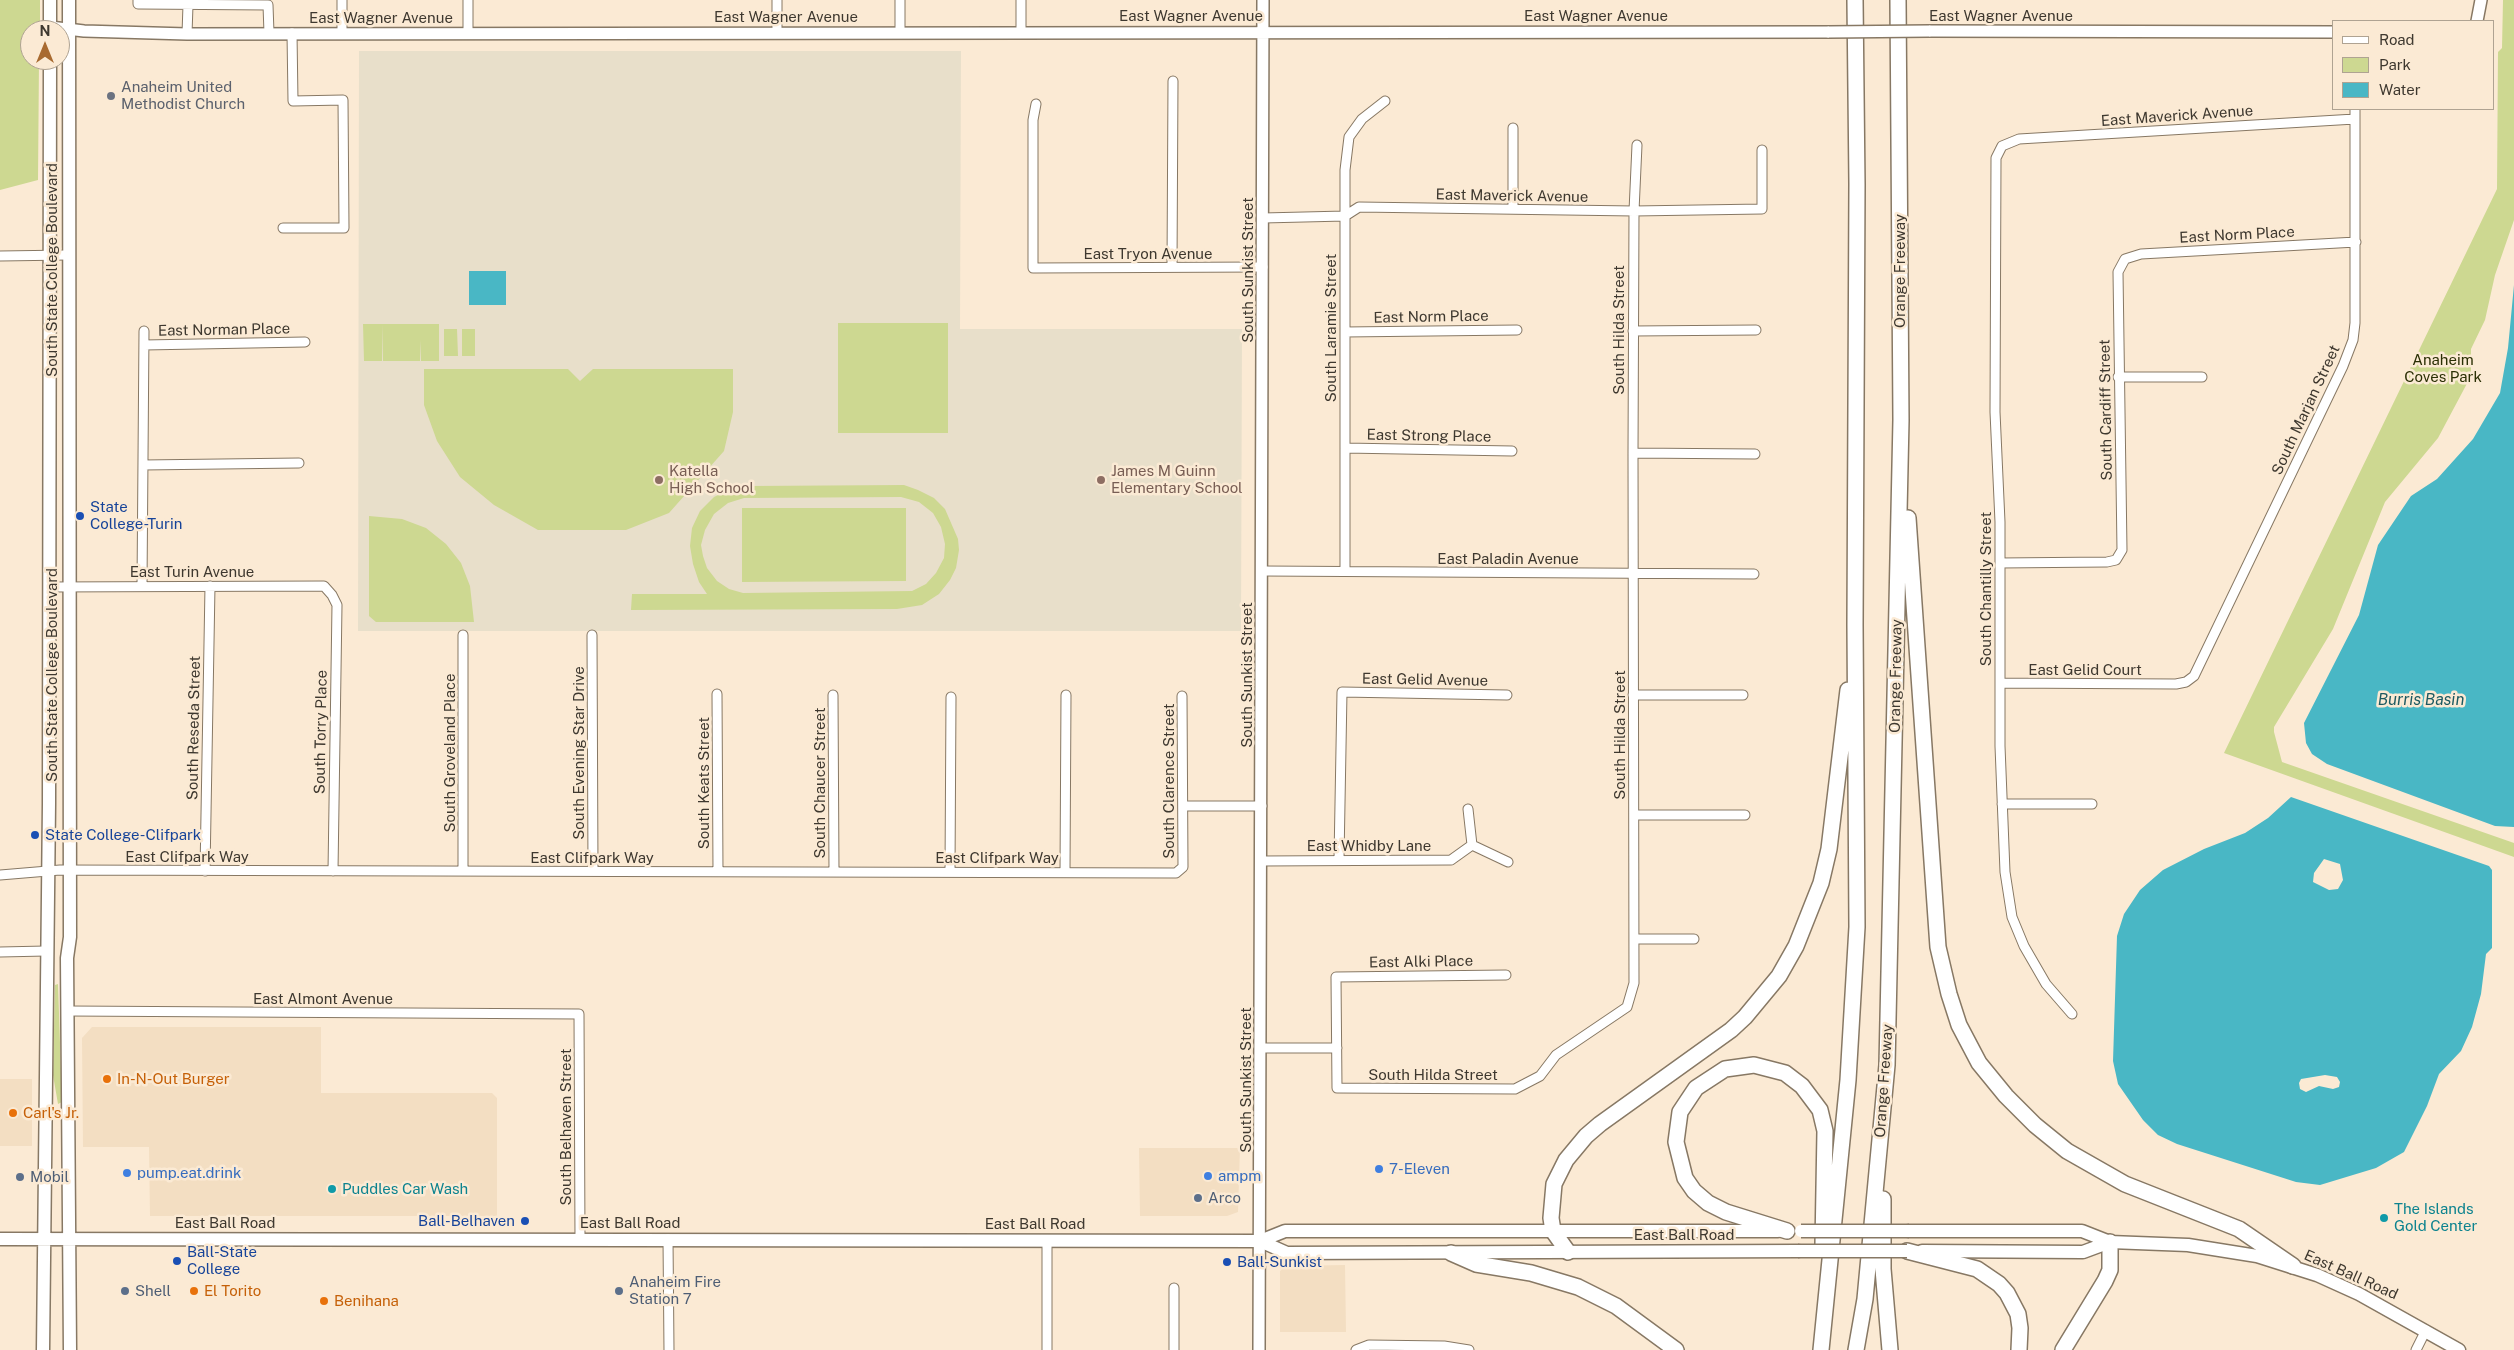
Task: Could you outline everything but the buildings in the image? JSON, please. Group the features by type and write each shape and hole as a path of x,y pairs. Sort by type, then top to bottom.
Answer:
{"highway":[{"path":"1822,1346 1848,1080 1857,927 1855,624 1857,184 1855,0"},
{"name":"Orange Freeway","path":"1856,1350 1865,1299 1887,1065 1901,420 1898,0"},
{"path":"1901,420 1938,948 1959,1025 1980,1063 2006,1096 2035,1125 2067,1151 2125,1184 2239,1229 2293,1266"},
{"path":"1568,1252 1553,1231 1551,1218 1554,1184 1559,1171 1575,1148 1600,1124 1731,1030 1745,1017 1779,976 1796,946 1818,891 1829,848 1855,624"},
{"path":"1794,1231 1726,1212 1708,1202 1694,1191 1685,1178 1676,1142 1680,1112 1696,1088 1725,1069 1754,1065 1768,1067 1785,1073 1807,1092 1820,1110 1825,1131 1822,1346"},
{"path":"1887,1065 1882,1269 1890,1350"},
{"path":"2063,1350 2106,1281 2110,1266 2110,1242"},
{"path":"1907,1251 1977,1269 1999,1284 2007,1293 2018,1314 2020,1328 2019,1350"},
{"path":"1452,1253 1476,1264 1531,1273 1578,1286 1616,1306 1676,1350"}],"main road":[{"path":"50,0 50,20"},
{"name":"South State College Boulevard","path":"69,0 69,20"},
{"name":"South State College Boulevard","path":"43,1350 50,70"},
{"name":"South State College Boulevard","path":"69,70 68,1011 70,1350"},
{"name":"East Ball Road","path":"1260,1241 1285,1230 2082,1231 2110,1242"},
{"name":"East Ball Road","path":"0,1239 1260,1241 1287,1253 2083,1252 2110,1242 2149,1242 2222,1249 2293,1266 2360,1294 2459,1350"}],"street":[{"path":"342,0 342,33"},
{"path":"468,0 468,33"},
{"path":"777,0 777,32"},
{"path":"900,0 900,32"},
{"path":"1021,0 1021,32"},
{"name":"South Sunkist Street","path":"1259,1350 1264,0"},
{"path":"2477,20 2482,0"},
{"path":"138,2 188,5 268,5 269,33"},
{"path":"187,34 188,5"},
{"name":"East Wagner Avenue","path":"70,29 187,34 1264,31 2332,32"},
{"path":"283,228 344,228 343,100 292,100 292,33"},
{"path":"1172,267 1173,82"},
{"name":"South Laramie Street","path":"1345,571 1345,170 1349,136 1362,119 1385,101"},
{"name":"East Tryon Avenue","path":"1036,104 1033,120 1033,268 1263,267"},
{"name":"South Marjan Street","path":"2170,684 2186,682 2197,670 2348,355 2356,324 2355,110"},
{"name":"East Maverick Avenue","path":"2002,146 2019,139 2355,119"},
{"path":"1513,209 1514,128"},
{"name":"South Hilda Street","path":"1337,1048 1337,1088 1514,1089 1540,1076 1556,1055 1627,1007 1634,983 1632,695 1634,574 1632,453 1636,145"},
{"name":"South Chantilly Street","path":"2002,146 1996,163 1995,412 2000,522 2000,683 2004,872 2012,917 2024,946 2037,972 2072,1014"},
{"name":"East Maverick Avenue","path":"1263,218 1344,216 1359,208 1634,211 1762,209 1762,150"},
{"name":"East Norm Place","path":"2122,262 2130,257 2141,254 2356,242"},
{"path":"0,256 68,255"},
{"name":"South Cardiff Street","path":"2000,563 2107,562 2118,557 2122,550 2118,377 2118,272 2122,262"},
{"name":"East Norm Place","path":"1345,332 1517,330"},
{"path":"1633,331 1756,330"},
{"path":"142,586 144,331"},
{"name":"East Norman Place","path":"144,345 305,342"},
{"path":"2118,377 2202,377"},
{"name":"East Strong Place","path":"1345,448 1512,451"},
{"path":"1632,453 1755,454"},
{"path":"143,465 299,463"},
{"name":"East Paladin Avenue","path":"1262,571 1754,574"},
{"name":"South Reseda Street","path":"205,870 210,586"},
{"name":"East Turin Avenue","path":"48,587 324,586 332,595"},
{"name":"South Torry Place","path":"332,595 337,605 333,871"},
{"name":"South Groveland Place","path":"463,634 463,871"},
{"name":"South Evening Star Drive","path":"592,634 593,871"},
{"name":"East Gelid Court","path":"2000,683 2170,684"},
{"name":"East Gelid Avenue","path":"1339,860 1342,692 1507,695"},
{"name":"South Keats Street","path":"718,694 718,872"},
{"name":"South Chaucer Street","path":"833,695 834,872"},
{"path":"1065,872 1066,695"},
{"path":"1632,695 1743,695"},
{"name":"South Clarence Street","path":"1182,696 1183,867"},
{"path":"950,872 951,697"},
{"path":"2002,804 2092,804"},
{"path":"1183,806 1262,806"},
{"path":"1468,808 1472,845 1508,862"},
{"path":"1634,815 1745,815"},
{"name":"East Whidby Lane","path":"1262,861 1451,860 1472,845"},
{"name":"East Clifpark Way","path":"0,875 69,870 1176,872 1183,867"},
{"path":"1634,939 1694,939"},
{"path":"0,952 46,951"},
{"name":"East Alki Place","path":"1337,1048 1336,978 1506,975"},
{"name":"East Almont Avenue","path":"68,1011 579,1014"},
{"name":"South Belhaven Street","path":"579,1014 580,1239"},
{"path":"1261,1048 1337,1048"},
{"path":"668,1240 669,1350"},
{"path":"1047,1240 1047,1350"},
{"path":"1174,1288 1174,1350"},
{"path":"2416,1350 2426,1330"},
{"path":"1356,1350 1369,1345 1444,1346 1469,1350"}],"shaded area":[{"name":"Katella High School","path":"359,51 961,51 960,329 1242,329 1241,631 358,631"},
{"path":"92,1027 321,1027 321,1093 492,1093 497,1098 497,1216 150,1216 149,1147 83,1147 82,1038"},
{"path":"0,1079 32,1079 32,1146 0,1146"},
{"path":"1139,1148 1240,1148 1238,1212 1227,1216 1140,1216"},
{"path":"1345,1265 1346,1332 1280,1332 1280,1271 1286,1266"}],"green space":[{"path":"0,0 40,0 40,20 20,20 20,70 39,70 38,180 0,190"},
{"name":"Anaheim Coves Park","path":"2503,0 2514,0 2514,220 2495,275 2485,320 2471,349 2471,376 2438,438 2385,502 2333,629 2274,727 2274,732 2282,762 2514,843 2514,857 2224,753 2497,189 2498,52 2502,48"},
{"path":"838,323 948,323 948,433 838,433"},
{"path":"363,324 382,324 382,361 364,361"},
{"path":"382,324 439,324 439,361 421,361 420,340 420,361 383,361"},
{"path":"444,329 457,329 458,356 444,356"},
{"path":"462,329 475,329 475,356 462,356"},
{"path":"424,369 568,369 580,381 593,369 733,369 733,412 724,451 669,513 626,530 538,530 494,505 460,477 437,441 424,405"},
{"path":"904,485 918,490 934,498 945,509 958,539 959,550 956,568 950,580 939,594 922,605 897,609 631,610 632,594 707,594 699,582 693,564 690,546 692,528 700,511 714,497 731,489 749,486","holes":["901,497 919,502 933,513 941,527 945,544 944,558 936,573 926,584 912,591 743,593 729,589 717,581 707,568 703,556 701,545 705,530 714,514 728,503 744,498"]},
{"path":"742,508 906,508 906,581 742,582"},
{"path":"369,516 402,519 426,528 446,544 461,563 470,586 474,622 376,622 369,616"},
{"path":"58,984 62,1102 58,1104 53,1075 55,985"}],"water":[{"path":"469,271 506,271 506,305 469,305"},
{"name":"Burris Basin","path":"2514,285 2514,827 2495,826 2327,764 2312,754 2306,743 2304,723 2359,615 2378,545 2411,496 2437,479 2473,439 2500,393 2508,348"},
{"path":"2291,797 2489,866 2492,870 2492,948 2486,954 2481,994 2472,1027 2461,1051 2439,1074 2427,1106 2404,1152 2376,1168 2320,1185 2296,1182 2177,1144 2158,1135 2143,1120 2118,1084 2113,1061 2117,936 2124,914 2140,890 2163,870 2204,849 2245,833 2268,818","holes":["2324,859 2340,864 2343,880 2338,889 2329,890 2313,882 2314,873","2325,1075 2337,1077 2340,1082 2339,1087 2333,1089 2319,1086 2306,1092 2300,1089 2299,1083 2301,1079"]}],"place":[{"name":"Anaheim United Methodist Church","path":"111,96"},
{"name":"Katella High School","path":"659,480"},
{"name":"James M Guinn Elementary School","path":"1101,480"},
{"name":"State College-Turin","path":"80,516"},
{"name":"State College-Clifpark","path":"35,835"},
{"name":"In-N-Out Burger","path":"107,1079"},
{"name":"Carl's Jr.","path":"13,1113"},
{"name":"7-Eleven","path":"1379,1169"},
{"name":"pump.eat.drink","path":"127,1173"},
{"name":"ampm","path":"1208,1176"},
{"name":"Mobil","path":"20,1177"},
{"name":"Puddles Car Wash","path":"332,1189"},
{"name":"Arco","path":"1198,1198"},
{"name":"The Islands Gold Center","path":"2384,1218"},
{"name":"Ball-Belhaven","path":"525,1221"},
{"name":"Ball-State College","path":"177,1261"},
{"name":"Ball-Sunkist","path":"1227,1262"},
{"name":"Shell","path":"125,1291"},
{"name":"El Torito","path":"194,1291"},
{"name":"Anaheim Fire Station 7","path":"619,1291"},
{"name":"Benihana","path":"324,1301"}]}
